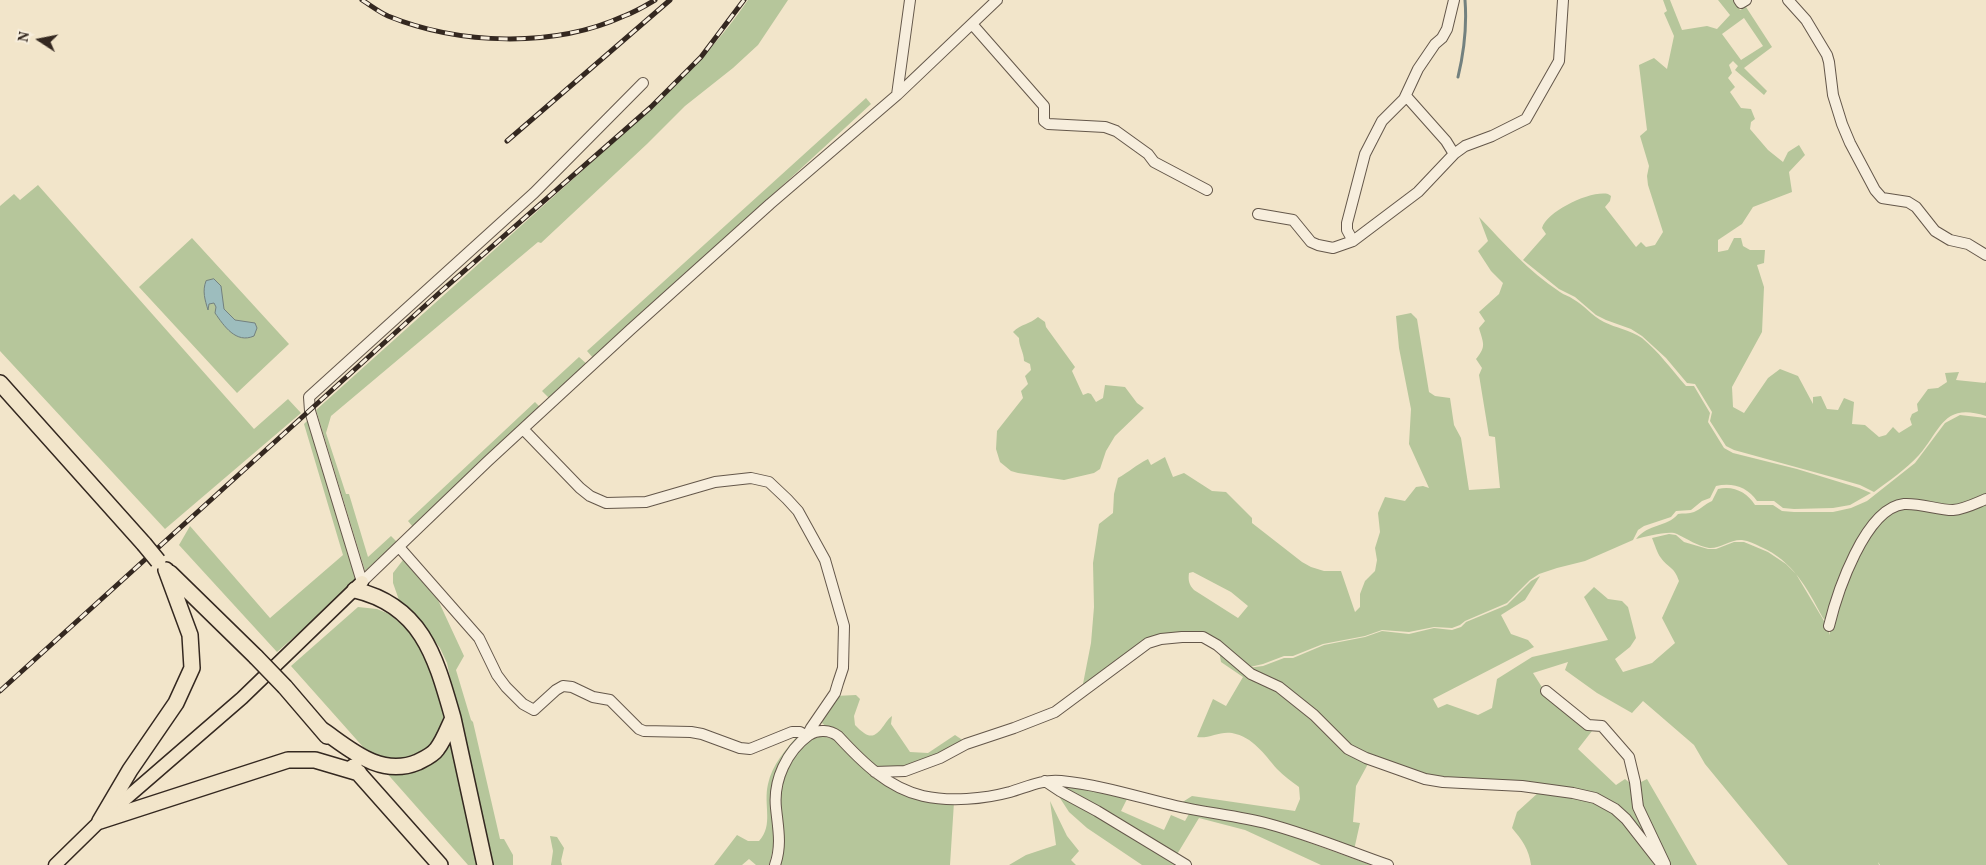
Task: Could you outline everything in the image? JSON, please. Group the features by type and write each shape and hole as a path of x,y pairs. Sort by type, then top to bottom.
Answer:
{"highway":[{"path":"0,383 162,565 285,687 440,865"},
{"path":"100,821 130,770 176,703 192,668 190,635 162,565"},
{"path":"359,586 368,594 388,602 406,616 420,631 430,648 453,718 485,865"},
{"path":"321,729 364,759 381,766 402,767 422,760 437,750 453,718"},
{"path":"100,821 288,760 315,760 358,773"}],"main road":[{"path":"55,865 100,821 242,698 359,586"}],"street":[{"path":"897,95 910,0"},
{"path":"643,83 534,193 309,397 310,411 359,586 523,429 770,204 897,95 997,0"},
{"path":"1353,240 1347,230 1347,223 1364,154 1382,121 1406,96 1418,69 1447,30 1454,0"},
{"path":"1258,214 1293,220 1311,242 1318,245 1333,248 1353,240 1418,192 1454,154 1465,146 1501,132 1526,118 1559,61 1563,0"},
{"path":"1739,0 1741,3 1746,0"},
{"path":"1788,0 1806,20 1827,55 1830,62 1832,95 1842,124 1875,190 1882,198 1908,202 1916,207 1935,231 1950,240 1968,244 1986,255"},
{"path":"972,24 1044,106 1044,121 1048,124 1105,127 1116,131 1148,154 1154,162 1207,190"},
{"path":"1406,96 1446,141 1454,154"},
{"path":"523,429 580,488 590,496 606,503 646,502 715,482 745,478 769,482 787,499 798,511 825,560 844,626 843,668 835,693 807,736"},
{"path":"1829,626 1835,600 1848,571 1867,532 1883,513 1902,504 1924,505 1953,510 1986,499"},
{"path":"399,547 479,638 497,675 513,695 534,710 563,686 572,687 593,697 610,700 644,731 691,732 702,734 740,748 750,749 792,732 800,732 807,736"},
{"path":"875,772 905,771 940,758 966,744 1055,712 1148,643 1161,639 1203,637 1217,645 1251,674 1279,687 1314,715 1348,749 1366,758 1425,779 1443,782 1522,786 1595,798 1614,809 1626,820 1663,865"},
{"path":"1546,692 1588,725 1602,726 1629,756 1638,807 1663,865"},
{"path":"775,865 779,846 776,799 779,780 790,753 807,736 820,731 834,733 883,779 912,793 938,798 972,798 1008,792 1046,781 1060,780 1300,832 1388,865"},
{"path":"1046,781 1186,865"}],"green space":[{"path":"748,0 788,0 758,45 733,68 685,106 541,243 538,242 331,416 326,433 346,494 349,494 368,557 391,536 397,542 365,571 316,410 661,100 718,39"},
{"path":"1663,0 1670,0 1682,30 1707,26 1717,29 1730,15 1718,0 1734,0 1740,10 1746,7 1772,47 1744,68 1767,91 1764,95 1735,70 1738,66 1733,61 1729,65 1732,73 1728,78 1735,87 1730,92 1741,108 1751,109 1755,119 1751,122 1750,129 1768,150 1783,162 1788,152 1799,145 1805,155 1789,172 1792,192 1753,207 1742,224 1718,240 1718,252 1728,250 1734,238 1741,238 1743,246 1750,250 1765,250 1764,263 1757,265 1764,287 1762,332 1732,387 1733,407 1744,413 1768,378 1780,369 1798,376 1813,404 1813,397 1821,396 1827,409 1838,410 1844,398 1854,402 1852,424 1865,425 1879,437 1886,435 1893,427 1899,433 1912,425 1910,419 1912,414 1918,411 1917,404 1928,389 1938,388 1947,382 1945,373 1959,372 1956,380 1985,383 1986,381 1986,416 1960,413 1952,416 1945,421 1914,460 1874,492 1860,485 1734,450 1726,446 1710,421 1712,412 1695,384 1687,383 1666,358 1642,336 1631,329 1596,315 1575,297 1559,289 1523,260 1546,234 1542,228 1552,215 1570,203 1591,195 1608,194 1611,196 1610,201 1605,207 1636,247 1641,242 1646,247 1655,245 1663,232 1648,185 1649,166 1640,136 1647,130 1639,65 1654,58 1667,69 1674,36 1664,13 1667,11","holes":["1744,18 1763,46 1741,60 1722,34"]},
{"path":"866,98 871,104 594,359 587,351"},
{"path":"38,185 254,429 288,399 301,413 165,529 0,351 0,206 14,194 20,200"},
{"path":"1479,217 1517,257 1548,284 1577,301 1600,320 1637,335 1648,343 1686,386 1694,386 1710,413 1708,422 1724,448 1733,453 1797,469 1871,493 1850,505 1833,508 1794,509 1783,508 1774,501 1757,501 1749,492 1734,485 1716,486 1710,498 1702,501 1691,510 1676,511 1671,517 1644,526 1638,530 1633,540 1585,561 1539,574 1530,580 1507,603 1452,628 1434,627 1409,632 1382,630 1365,636 1323,644 1293,656 1284,656 1250,667 1217,643 1160,637 1082,689 1091,643 1094,607 1093,563 1099,524 1113,513 1114,494 1118,478 1148,459 1151,465 1165,457 1173,477 1184,473 1212,491 1226,492 1252,518 1252,523 1302,562 1324,571 1341,571 1355,612 1360,607 1360,594 1365,581 1375,571 1377,560 1375,548 1380,532 1378,513 1385,497 1405,501 1416,487 1423,486 1429,488 1409,444 1411,409 1399,348 1396,316 1411,313 1417,319 1429,392 1435,396 1450,398 1454,425 1461,438 1469,490 1500,488 1495,437 1489,436 1479,375 1482,368 1476,359 1483,347 1479,328 1485,321 1479,312 1499,294 1503,283 1491,271 1478,251 1488,241","holes":["1193,572 1231,592 1248,606 1238,618 1194,590 1189,582 1189,573"]},
{"path":"192,238 289,344 237,393 139,287"},
{"path":"1038,317 1045,322 1046,327 1075,367 1072,371 1083,395 1091,394 1096,402 1103,398 1105,385 1125,387 1137,403 1144,408 1115,436 1106,451 1100,469 1094,473 1064,480 1018,473 1011,471 1000,462 996,449 997,431 1023,398 1021,391 1028,384 1025,376 1031,370 1030,364 1024,361 1019,338 1013,332"},
{"path":"579,357 588,365 551,400 542,391"},
{"path":"535,402 541,408 413,527 408,521"},
{"path":"1960,415 1986,418 1986,497 1965,506 1925,503 1881,511 1827,622 1798,576 1782,560 1745,540 1738,540 1709,548 1674,533 1657,534 1636,539 1646,530 1668,522 1678,514 1696,511 1712,501 1718,489 1724,488 1744,493 1755,505 1773,505 1782,511 1833,512 1851,508 1867,501 1915,463 1945,423"},
{"path":"308,420 357,579 350,588 277,652 179,545 190,526 270,618 343,555 304,424"},
{"path":"1986,500 1986,865 1880,865 1878,862 1879,865 1788,865 1705,764 1694,745 1643,701 1632,713 1597,693 1565,670 1568,662 1533,673 1545,692 1592,731 1578,749 1616,785 1625,779 1635,787 1657,850 1596,796 1442,780 1353,751 1335,732 1247,668 1263,666 1284,658 1293,658 1324,645 1365,637 1382,631 1409,634 1434,628 1452,630 1507,605 1531,581 1540,576 1525,600 1501,615 1511,634 1528,640 1534,647 1433,699 1438,708 1447,704 1478,715 1492,708 1497,679 1532,657 1608,640 1584,597 1594,587 1608,599 1622,601 1628,607 1636,638 1630,647 1615,659 1623,672 1652,663 1675,643 1662,618 1679,581 1675,572 1660,556 1652,538 1669,534 1676,535 1684,542 1708,549 1716,549 1734,542 1744,542 1768,552 1786,564 1796,574 1827,626 1830,635 1830,626 1868,533 1891,509 1942,509"},
{"path":"403,560 438,600 464,656 456,670 473,722 500,839 504,839 513,855 513,865 490,865 447,663 440,648 399,600 393,583 393,573"},
{"path":"358,607 377,609 389,614 407,628 426,650 446,715 441,735 425,752 403,761 372,757 291,666"},
{"path":"1219,651 1273,687 1369,762 1356,786 1353,822 1360,823 1354,850 1181,803 1192,796 1295,811 1300,799 1299,787 1280,772 1258,747 1246,738 1232,733 1197,737 1213,699 1226,706 1243,677 1221,662"},
{"path":"856,695 860,699 854,716 855,725 869,735 877,733 892,716 891,724 910,752 928,753 955,735 964,741 938,755 906,768 885,768 872,765 822,723 835,696"},
{"path":"799,734 803,736 773,783 771,802 774,838 769,865 756,865 749,859 742,865 714,865 737,835 748,841 759,841 763,835 767,821 767,792 770,777 780,758"},
{"path":"821,736 834,739 878,778 954,802 950,865 778,865 780,785 792,758 808,740"},
{"path":"446,745 456,747 481,865 468,865 384,770"},
{"path":"1647,779 1697,865 1668,865 1641,805 1639,783"},
{"path":"1064,784 1127,799 1121,811 1164,830 1171,815 1185,821 1190,812 1269,828 1371,865 1321,865 1245,830 1199,818 1176,856 1062,788"},
{"path":"1539,792 1591,800 1616,815 1655,865 1531,865 1525,845 1512,828 1517,812"},
{"path":"1058,795 1082,807 1177,865 1142,865 1087,828 1069,812"},
{"path":"1050,801 1067,836 1079,851 1071,860 1076,865 1009,865 1026,855 1056,845"},
{"path":"550,836 557,837 564,848 562,865 551,865 553,851"}],"water":[{"path":"214,279 221,286 224,309 235,320 255,323 257,328 254,336 242,338 231,332 215,313 216,307 214,303 209,304 208,310 204,288 206,281"}],"waterway":[{"path":"1458,77 1466,19 1465,0"}],"railway":[{"path":"362,0 388,16 416,26 445,33 506,39 568,34 632,13 655,0"},
{"path":"507,141 670,0"},
{"path":"0,691 438,294 651,107 701,57 744,0"}]}
